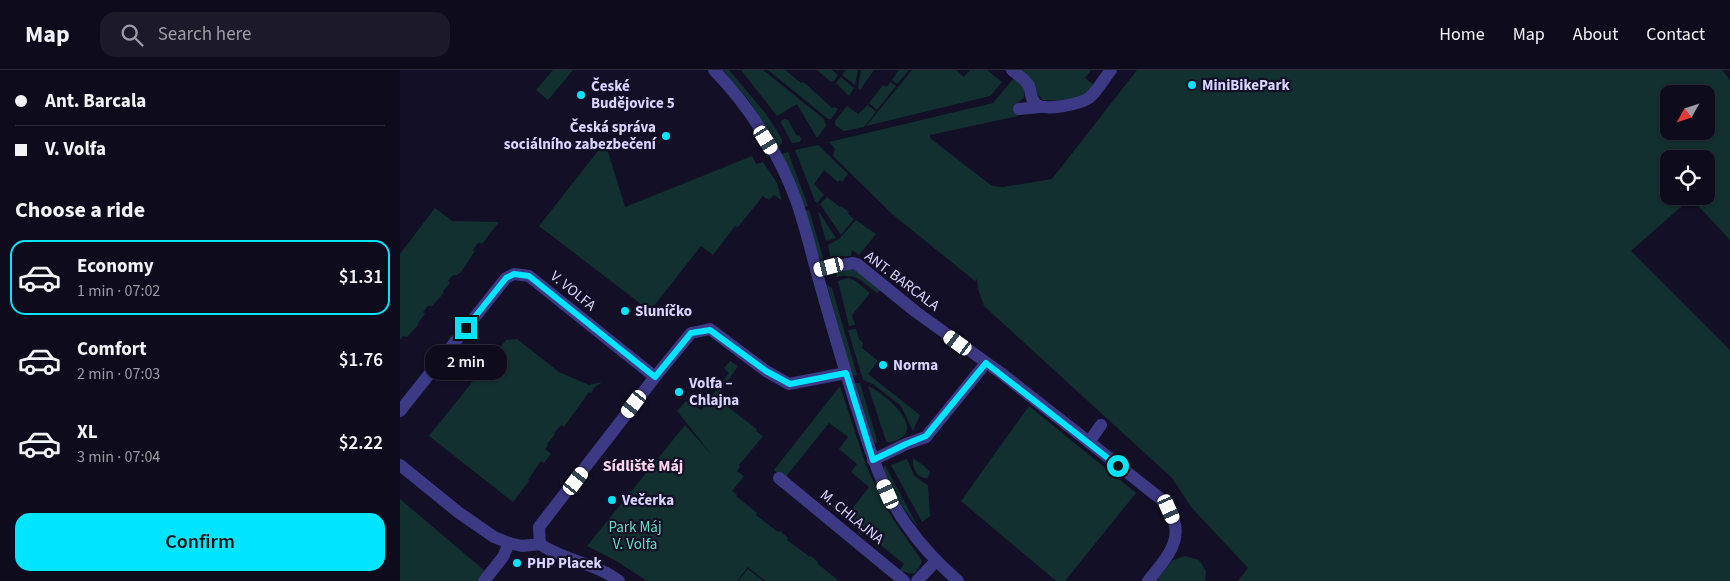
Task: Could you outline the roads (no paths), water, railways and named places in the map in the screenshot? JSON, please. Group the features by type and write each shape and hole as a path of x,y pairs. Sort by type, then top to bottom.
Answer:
{"street":[{"path":"714,70 727,83 751,115 774,152 796,201 873,460 888,494 908,528 936,561 958,581"},
{"path":"1012,70 1029,86 1031,98 1045,108"},
{"path":"1019,108 1064,106 1088,98 1111,70"},
{"name":"ANT. BARCALA","path":"816,270 852,263 857,264 916,312 986,363 1162,500 1176,523 1175,538 1168,556 1148,581"},
{"name":"V. VOLFA","path":"400,412 506,278 514,274 529,276 655,377"},
{"path":"540,544 539,527 691,333 710,330 766,371 790,384 846,373"},
{"path":"873,460 926,436 986,363"},
{"path":"1089,442 1101,426"},
{"path":"400,466 481,529 500,541 530,546 540,544 552,552 610,574 619,581"},
{"name":"M. CHLAJNA","path":"779,478 904,581"},
{"path":"484,581 503,557 509,543"},
{"path":"917,581 936,561"}],"place":[{"name":"MiniBikePark","path":"1192,85"},
{"name":"České Budějovice 5","path":"581,95"},
{"name":"Česká správa sociálního zabezbečení","path":"666,136"},
{"name":"Sluníčko","path":"625,311"},
{"name":"Norma","path":"883,365"},
{"name":"Volfa – Chlajna","path":"679,392"},
{"name":"Večerka","path":"612,500"},
{"name":"PHP Placek","path":"517,563"}],"district":[{"name":"Sídliště Máj","path":"643,466"}],"park label":[{"name":"Park Máj V. Volfa","path":"635,536"}]}
